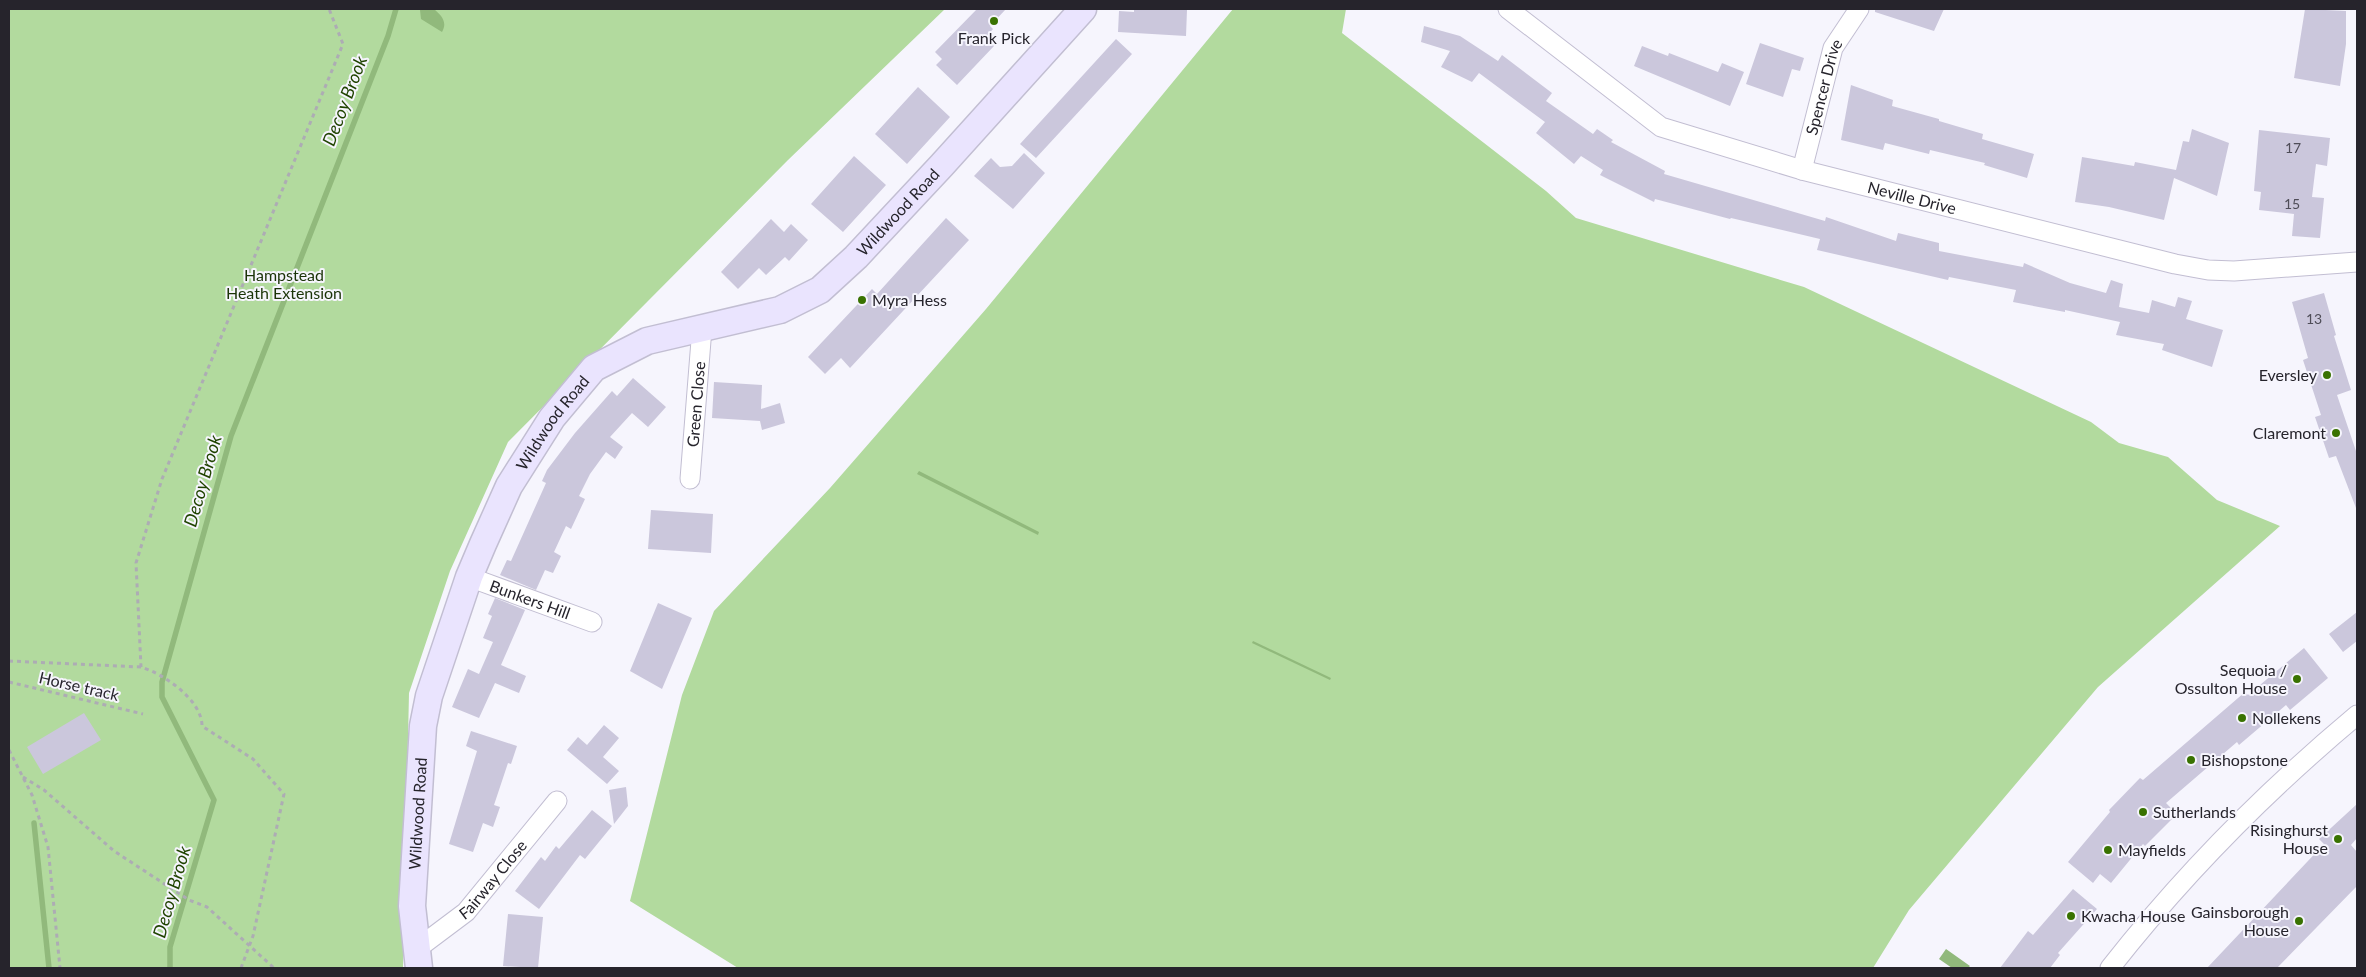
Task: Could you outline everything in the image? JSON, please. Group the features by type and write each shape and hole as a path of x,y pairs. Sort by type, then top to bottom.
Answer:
{"street":[{"name":"Wildwood Road","path":"418,958 412,906 423,726 429,696 469,577 509,486 552,418 594,368 648,341 780,310 820,290 856,257 1084,9"},
{"name":"Neville Drive","path":"1508,9 1662,127 1802,170 2175,264 2208,270 2357,262"},
{"name":"Spencer Drive","path":"1802,170 1833,48 1859,9"},
{"name":"Green Close","path":"690,479 702,328"},
{"name":"Bunkers Hill","path":"469,577 592,622"},
{"path":"2110,968 2156,910 2217,844 2357,715"},
{"name":"Fairway Close","path":"418,958 466,912 557,800"}],"path":[{"path":"141,667 136,563 162,479 343,44 329,9"},
{"path":"9,661 141,667 159,676 192,699 202,716 202,726 253,759 284,794 275,844 249,947 240,968"},
{"name":"Horse track","path":"9,682 143,714"},
{"path":"9,750 32,795 48,848 60,968"},
{"path":"23,777 44,790 114,851 190,900 207,907 274,968"}],"green space":[{"name":"Hampstead Heath Extension","path":"9,9 945,9 788,160 508,442 450,571 409,693 403,968 9,968"},
{"path":"1233,9 1346,9 1342,33 1546,191 1576,218 1804,287 2091,422 2119,443 2168,457 2217,500 2280,526 2098,687 1909,910 1873,968 738,968 630,901 682,695 714,611 830,488 986,309"}],"shaded area":[{"path":"434,9 441,16 444,22 442,32 421,19 420,10"},
{"path":"919,471 1039,532 1038,535 917,474"},
{"path":"1253,641 1331,678 1330,680 1252,643"},
{"path":"1946,949 1970,966 1968,968 1952,968 1939,959"}],"building":[{"path":"977,9 1006,9 990,26 993,29 986,37 994,46 957,85 936,65 942,59 935,52"},
{"path":"1134,9 1187,10 1186,36 1118,32 1119,11 1134,12"},
{"path":"1875,9 1944,9 1934,31 1875,12"},
{"path":"2305,9 2346,11 2346,44 2340,86 2294,78"},
{"path":"1424,26 1460,36 1498,61 1502,55 1552,93 1546,101 1593,134 1597,129 1613,140 1611,142 1665,171 1664,174 1825,221 1826,217 1896,241 1898,233 1939,243 1939,251 2023,267 2024,263 2070,283 2106,293 2111,280 2123,284 2119,307 2149,313 2152,300 2175,307 2178,297 2192,301 2186,319 2223,330 2212,367 2162,350 2164,344 2116,335 2120,322 2065,310 2065,312 2013,302 2016,290 1949,277 1948,280 1817,250 1820,239 1730,219 1655,199 1654,202 1600,175 1603,170 1581,156 1574,164 1536,133 1545,122 1479,73 1472,82 1441,67 1450,51 1421,42"},
{"path":"1116,39 1132,54 1036,158 1020,144"},
{"path":"1760,43 1804,58 1800,71 1792,69 1783,97 1746,84"},
{"path":"1642,46 1668,56 1669,53 1718,72 1722,63 1744,72 1730,106 1634,66"},
{"path":"1851,85 1893,100 1892,106 1939,119 1939,121 1983,134 1982,139 2034,154 2027,178 1984,165 1985,163 1930,150 1929,154 1885,143 1883,150 1841,140"},
{"path":"918,87 950,117 907,164 875,134"},
{"path":"2192,129 2229,143 2217,196 2174,178 2164,220 2109,207 2075,202 2082,157 2134,166 2135,162 2176,170 2183,141 2189,142"},
{"path":"2259,130 2330,138 2327,166 2316,164 2312,197 2324,198 2320,238 2292,236 2294,214 2259,210 2261,192 2254,191"},
{"path":"1024,153 1045,173 1013,209 974,176 991,158 1000,167 1012,166"},
{"path":"854,156 886,185 843,232 811,204"},
{"path":"946,218 969,240 850,368 841,358 825,374 808,357 872,289 877,294"},
{"path":"771,219 784,232 791,224 808,240 789,261 785,257 766,275 759,268 738,289 721,272"},
{"path":"2324,293 2336,335 2334,336 2351,390 2337,395 2357,454 2356,508 2336,456 2329,458 2315,417 2321,415 2303,360 2308,358 2292,302"},
{"path":"633,378 666,407 648,427 632,413 610,437 623,447 615,459 606,452 590,474 579,496 585,499 571,529 566,526 554,552 561,556 553,573 545,570 536,590 500,575 507,560 511,561 546,483 542,481 547,470 575,433 612,391 617,396"},
{"path":"714,382 762,385 761,409 780,403 785,423 762,430 760,421 712,418"},
{"path":"651,510 713,514 711,553 648,549"},
{"path":"495,598 525,610 501,665 526,676 519,693 495,683 479,718 452,707 468,669 479,674 493,642 483,638 492,616 488,614"},
{"path":"658,603 692,618 662,689 630,671"},
{"path":"2357,612 2357,641 2343,652 2329,634"},
{"path":"2304,648 2328,678 2290,710 2286,705 2239,745 2237,742 2166,803 2177,814 2145,846 2143,844 2111,883 2100,874 2093,883 2068,862 2110,812 2109,810 2140,778 2143,780 2245,692 2248,695"},
{"path":"84,713 101,740 43,774 27,747"},
{"path":"604,725 619,738 603,757 619,771 607,784 567,750 578,737 587,745"},
{"path":"471,731 517,746 511,764 508,763 494,805 500,807 493,827 483,823 473,852 449,844 477,751 466,746"},
{"path":"626,787 628,806 614,824 609,790"},
{"path":"2357,804 2357,838 2351,845 2357,852 2357,886 2277,968 2207,968 2324,844 2319,839"},
{"path":"592,810 612,826 585,859 580,855 539,909 515,891 541,857 545,861 556,846 559,849"},
{"path":"2073,889 2097,909 2058,953 2060,955 2050,968 2000,968 2028,931 2033,935"},
{"path":"508,914 543,917 538,968 503,966"}],"waterway":[{"name":"Decoy Brook","path":"170,968 170,947 214,800 162,697 162,682 231,436 388,36 396,9"},
{"path":"34,823 49,968"}],"place":[{"name":"Frank Pick","path":"994,21"},
{"name":"Myra Hess","path":"862,300"},
{"name":"Eversley","path":"2327,375"},
{"name":"Claremont","path":"2336,433"},
{"name":"Sequoia / Ossulton House","path":"2297,679"},
{"name":"Nollekens","path":"2242,718"},
{"name":"Bishopstone","path":"2191,760"},
{"name":"Sutherlands","path":"2143,812"},
{"name":"Risinghurst House","path":"2338,839"},
{"name":"Mayfields","path":"2108,850"},
{"name":"Kwacha House","path":"2071,916"},
{"name":"Gainsborough House","path":"2299,921"}]}
